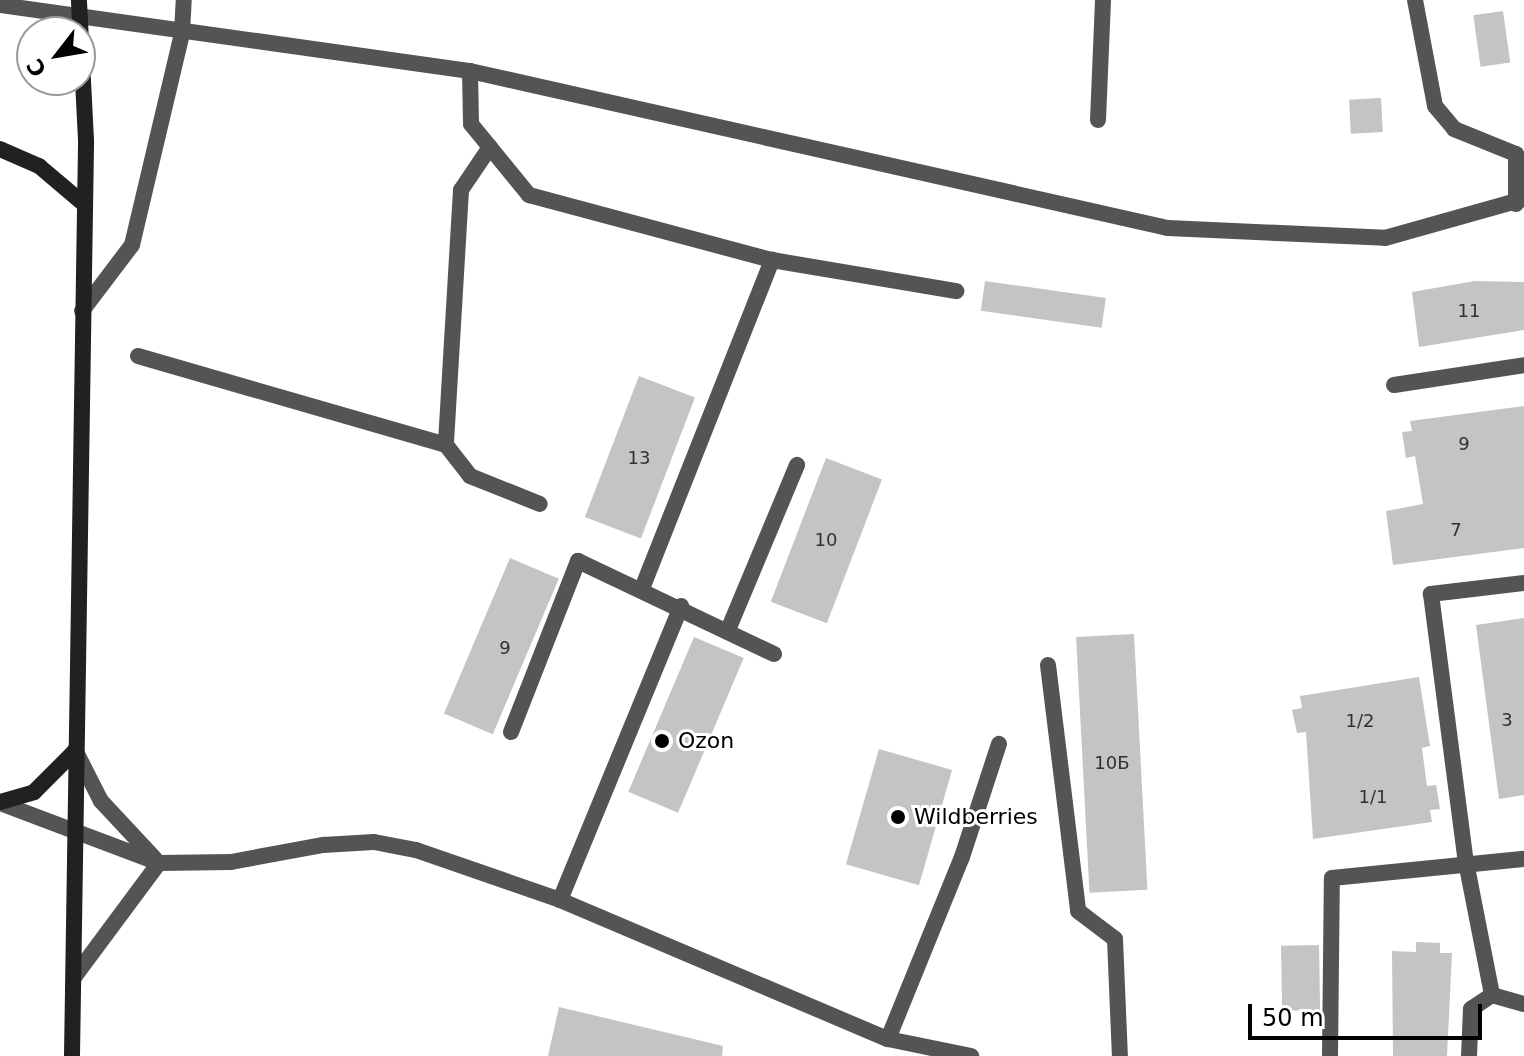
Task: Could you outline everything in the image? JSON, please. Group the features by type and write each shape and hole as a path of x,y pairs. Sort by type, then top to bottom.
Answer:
{"street":[{"path":"81,313 132,245 182,33 184,0"},
{"path":"1098,120 1103,0"},
{"path":"0,5 79,8 182,33 470,71 1168,228 1385,238 1520,202 1516,154 1454,129 1435,106 1415,0"},
{"path":"72,1056 84,204 79,8"},
{"path":"470,71 471,124 529,195 772,260 956,291"},
{"path":"446,445 461,190 490,147"},
{"path":"0,149 39,166 84,204"},
{"path":"643,586 772,260"},
{"path":"138,356 446,445 470,476 540,504"},
{"path":"1394,385 1524,365"},
{"path":"728,630 797,465"},
{"path":"511,732 578,561 643,586 774,654"},
{"path":"1492,995 1466,862 1431,594 1524,583"},
{"path":"560,900 681,606"},
{"path":"1048,665 1078,911 1115,939 1120,1056"},
{"path":"888,1039 962,857 999,744"},
{"path":"0,803 34,792 75,750"},
{"path":"75,750 101,801 159,863"},
{"path":"0,803 75,836 159,863 231,862 374,842 416,850 560,900 888,1039 971,1056"},
{"path":"1330,1056 1332,878 1466,862 1524,859"},
{"path":"75,976 159,863"},
{"path":"1469,1056 1471,1009 1492,995 1524,1004"}],"building":[{"path":"1503,11 1510,62 1481,67 1473,15"},
{"path":"1381,98 1383,132 1351,134 1349,100"},
{"path":"985,281 1106,298 1102,328 981,311"},
{"path":"1475,281 1524,282 1524,330 1419,347 1412,292"},
{"path":"639,376 695,398 641,538 585,517"},
{"path":"1524,406 1524,548 1393,565 1386,511 1423,504 1415,456 1406,458 1402,432 1412,431 1410,421"},
{"path":"826,458 882,480 827,623 771,602"},
{"path":"510,558 559,579 493,734 444,714"},
{"path":"1524,618 1524,795 1499,799 1476,625"},
{"path":"1134,634 1147,890 1089,893 1076,637"},
{"path":"694,637 744,658 678,813 628,792"},
{"path":"1419,677 1430,746 1422,748 1427,786 1436,785 1440,809 1430,810 1432,822 1313,839 1306,732 1297,733 1292,710 1302,708 1300,696"},
{"name":"Wildberries","path":"879,749 952,770 919,885 846,864"},
{"path":"1416,942 1440,943 1440,953 1452,953 1447,1056 1393,1056 1392,951 1416,952"},
{"path":"1319,945 1320,1010 1282,1011 1281,946"},
{"path":"559,1007 723,1046 722,1056 548,1056"}],"place":[{"name":"Ozon","path":"662,741"},
{"name":"Wildberries","path":"898,817"}]}
